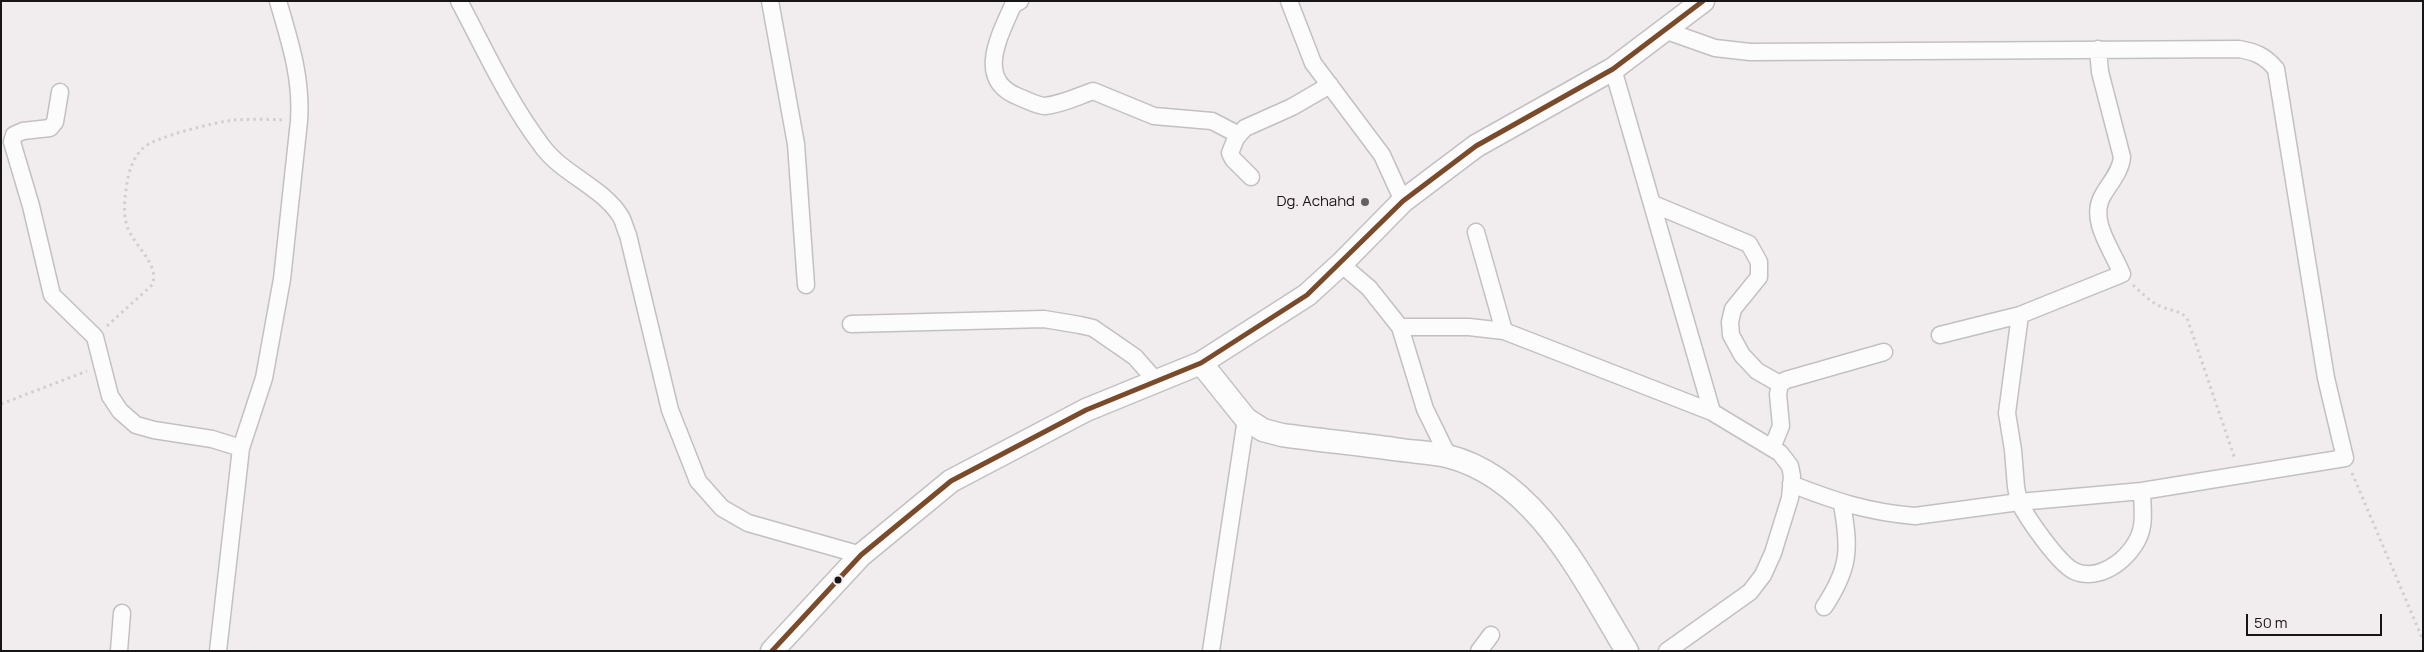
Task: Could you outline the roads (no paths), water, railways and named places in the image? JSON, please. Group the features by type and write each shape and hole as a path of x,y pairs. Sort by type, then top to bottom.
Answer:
{"street":[{"path":"218,651 242,448 264,378 282,279 299,121 300,100 296,59 278,1"},
{"path":"458,1 508,96 543,148 573,176 609,202 621,217 628,235 670,410 698,481 722,508 748,523 861,555"},
{"path":"770,1 796,144 806,285"},
{"path":"1020,1 1013,5 997,42 993,73 998,84 1014,95 1042,106 1068,102 1093,91 1154,116 1212,122 1239,135"},
{"path":"1289,1 1313,63 1382,155 1403,201"},
{"path":"772,651 861,555 951,481 1086,410 1201,363 1307,295 1341,264 1403,201 1476,146 1614,69 1693,5"},
{"path":"1664,30 1715,48 1750,52 2239,49 2256,52 2266,58 2276,69 2326,378 2345,458 2142,491 2019,502 1915,516 1881,513 1842,504 1791,484"},
{"path":"1940,336 2020,316 2122,274 2097,221 2099,202 2121,165 2122,157 2100,72 2098,49"},
{"path":"1614,69 1712,412"},
{"path":"1251,177 1230,153 1239,135 1245,128 1292,107 1330,85"},
{"path":"60,92 55,122 50,128 8,134 31,206 52,295 95,337 110,396 120,411 136,425 154,430 212,439 242,448"},
{"path":"1653,204 1749,244 1759,262 1759,277 1733,309 1730,322 1731,334 1742,355 1757,371 1780,384"},
{"path":"1476,232 1504,331"},
{"path":"1341,264 1369,288 1400,328 1425,409 1448,456"},
{"path":"2020,316 2007,413 2013,450 2016,488 2019,502 2024,512 2055,554 2074,571 2096,573 2112,567 2132,550 2142,527 2142,491"},
{"path":"851,324 1044,319 1080,325 1093,328 1135,357 1157,382"},
{"path":"1400,328 1469,327 1504,331 1712,412 1780,453 1790,466 1790,498 1784,521 1763,575 1750,592 1667,651"},
{"path":"1772,448 1781,426 1778,394 1780,384 1786,380 1884,352"},
{"path":"1201,363 1246,419 1263,430 1282,435 1448,456 1481,470 1509,487 1535,510 1579,572 1627,651"},
{"path":"1210,651 1246,419"},
{"path":"1824,607 1839,584 1847,560 1848,535 1842,504"},
{"path":"119,651 122,613"},
{"path":"1479,651 1491,635"}],"place":[{"name":"Dg. Achahd","path":"1365,202"}]}
